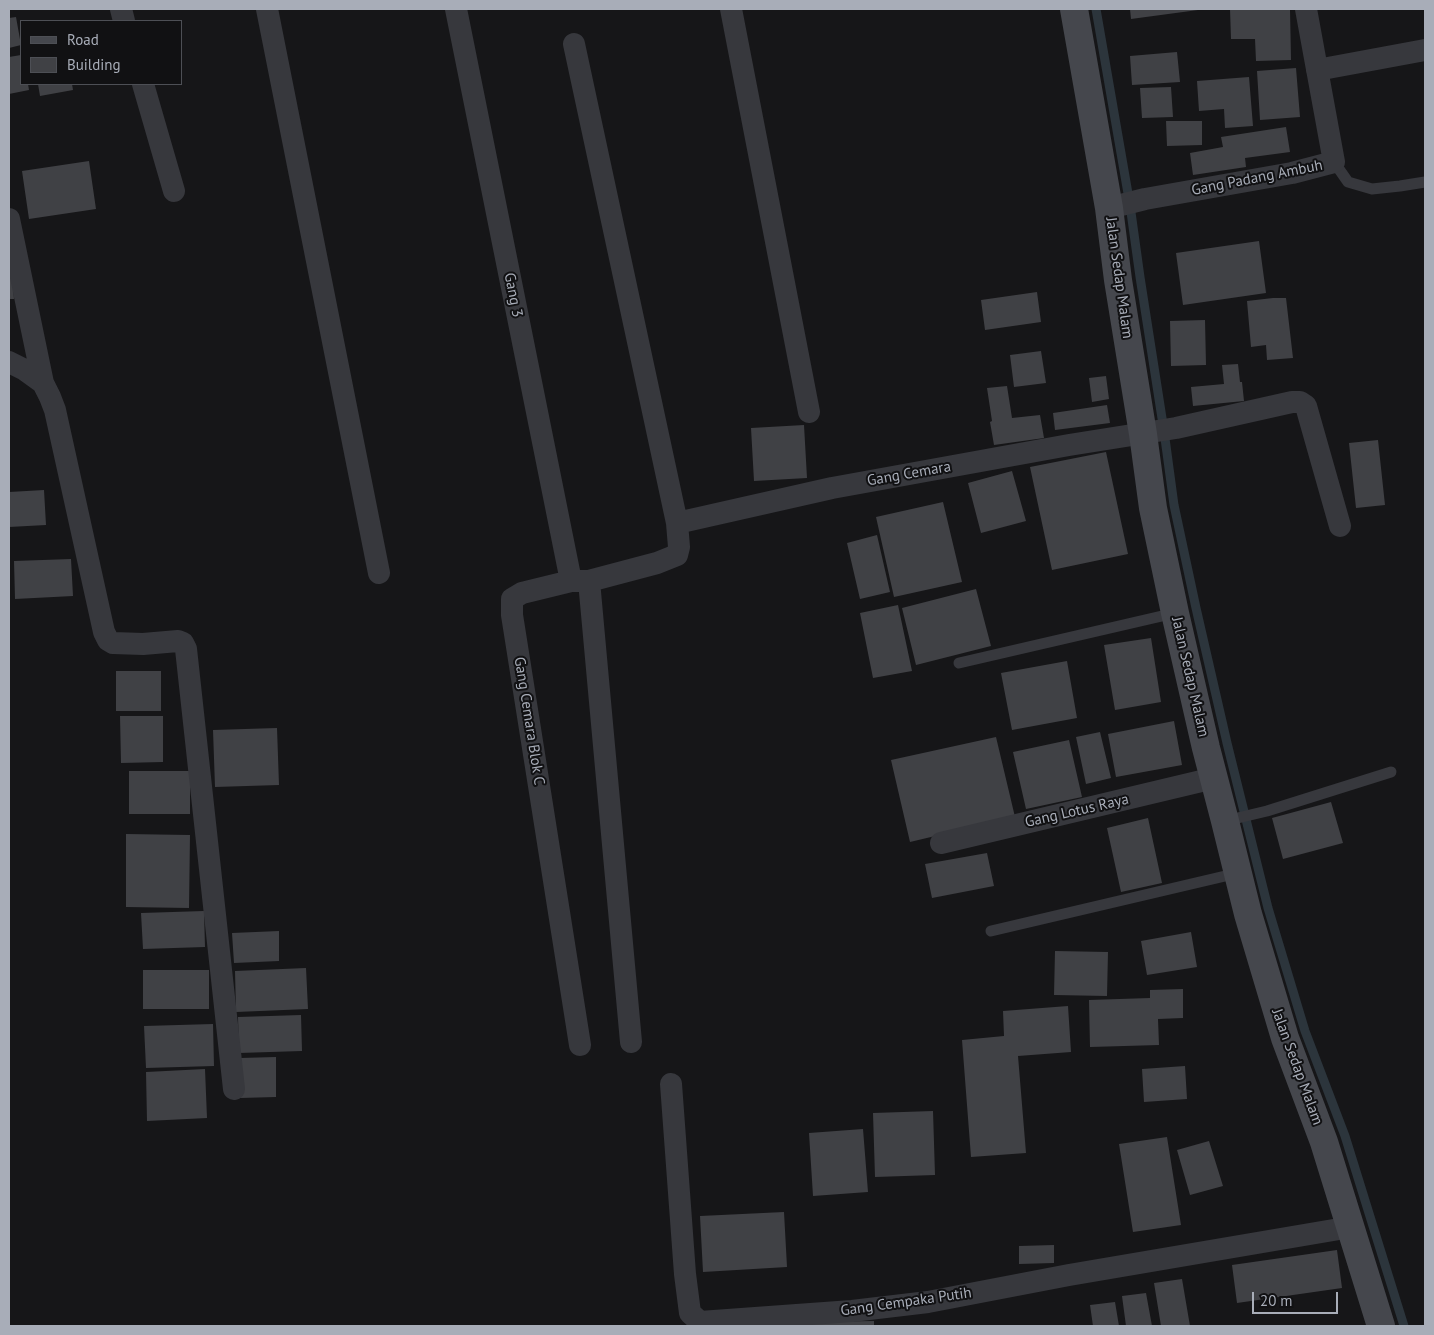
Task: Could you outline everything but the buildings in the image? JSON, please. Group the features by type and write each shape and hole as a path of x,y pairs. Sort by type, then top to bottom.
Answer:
{"street":[{"path":"267,9 379,573"},
{"name":"Gang 3","path":"456,9 580,581 631,1042"},
{"path":"731,9 808,412"},
{"name":"Jalan Sedap Malam","path":"1074,9 1115,207 1118,280 1159,431 1153,508 1175,613 1214,778 1234,819 1238,873 1248,914 1284,1038 1324,1142 1381,1326"},
{"name":"Gang Padang Ambuh","path":"1115,207 1146,199 1292,173 1334,162 1306,9"},
{"path":"574,44 677,523"},
{"path":"1317,70 1425,50"},
{"path":"143,85 174,191"},
{"path":"9,219 43,383 55,410 104,632 108,640 113,643 143,644 178,641 183,643 186,649 234,1089"},
{"path":"9,362 25,370 43,383"},
{"name":"Gang Cemara","path":"677,523 832,488 1069,445 1159,431 1292,402 1300,402 1306,406 1340,526"},
{"name":"Gang Cemara Blok C","path":"580,1045 512,615 512,599 522,593 657,563 677,556 679,547 677,523"},
{"name":"Gang Lotus Raya","path":"941,843 1214,778"},
{"name":"Gang Cempaka Putih","path":"671,1084 690,1313 700,1322 852,1311 928,1302 1079,1273 1351,1227"}],"lane":[{"path":"1334,162 1348,182 1372,189 1425,182"},
{"path":"960,663 1175,613"},
{"path":"1234,819 1267,811 1391,772"},
{"path":"991,931 1238,873"}],"waterway":[{"path":"1096,9 1130,205 1174,505 1227,743 1268,908 1305,1031 1345,1136 1404,1326"}]}
